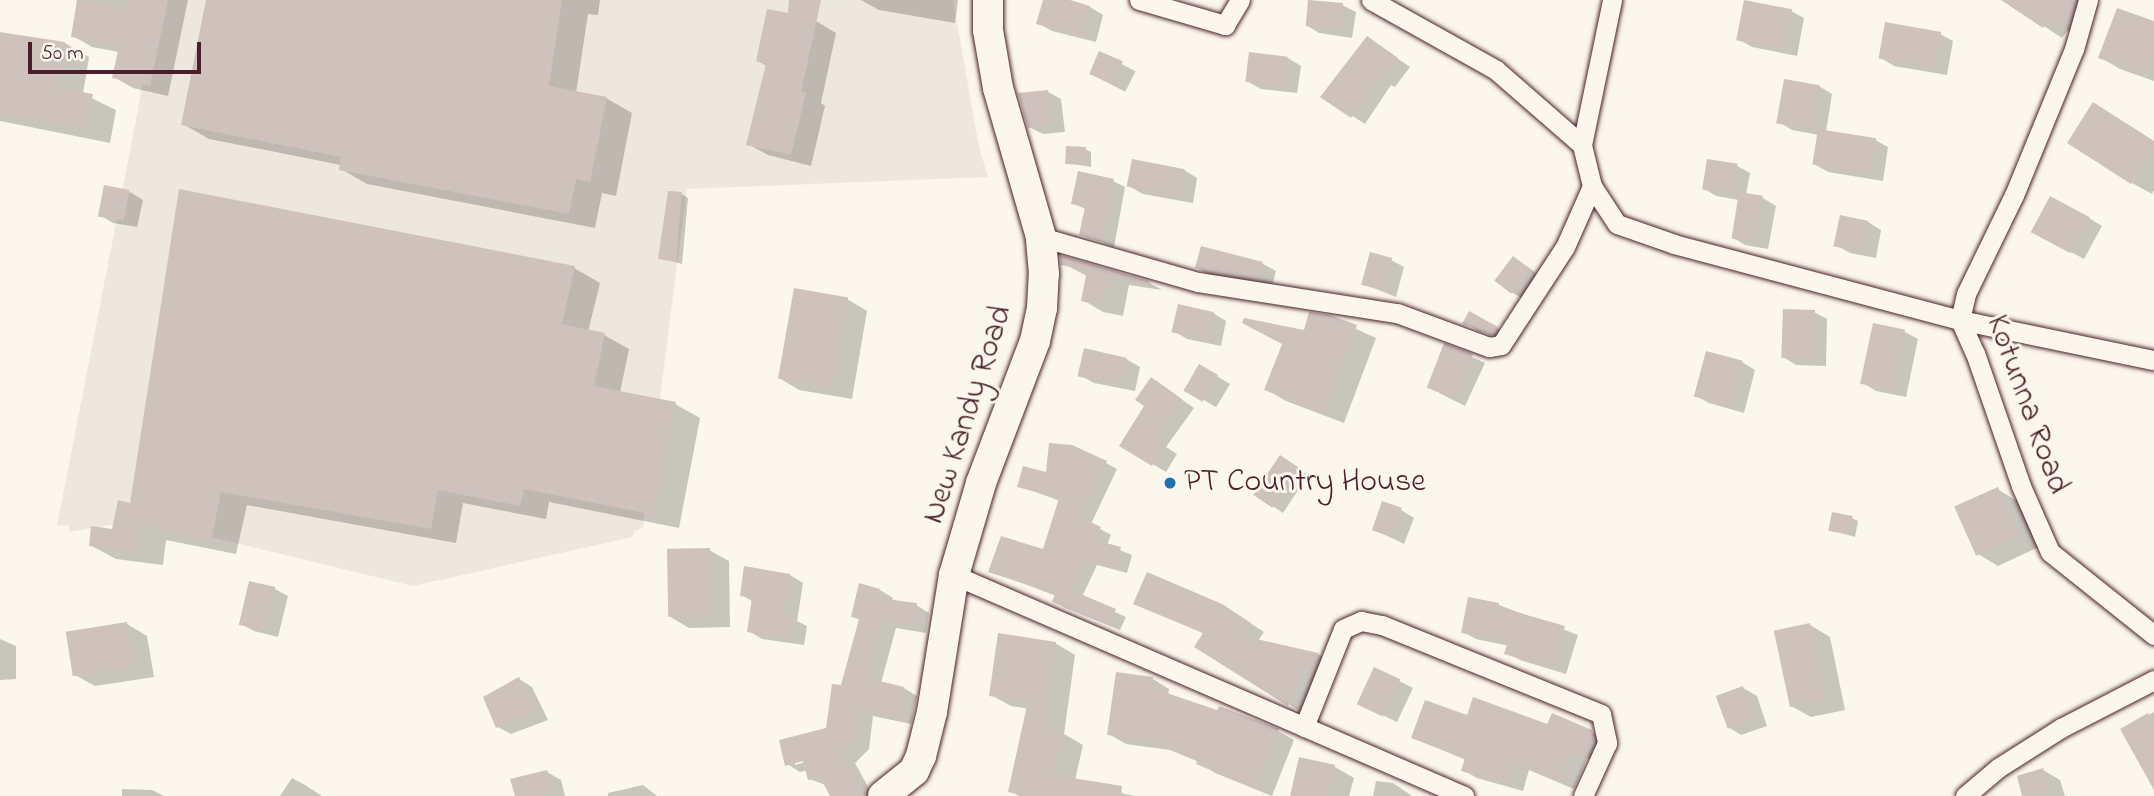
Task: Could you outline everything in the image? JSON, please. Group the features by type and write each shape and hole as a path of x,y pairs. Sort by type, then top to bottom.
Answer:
{"main road":[{"name":"New Kandy Road","path":"883,796 914,771 921,756 932,712 954,575 981,483 1035,341 1044,274 1041,237 998,88 988,30 988,0"}],"street":[{"path":"1139,0 1225,25 1240,0"},
{"path":"1371,0 1496,70 1581,145"},
{"path":"1612,0 1581,145 1592,186 1617,224 1674,244 1960,320 2150,357"},
{"name":"Kotunna Road","path":"2088,0 2074,49 2014,195 1966,294 1960,320 1975,353 2021,486 2050,552 2154,635"},
{"path":"1041,237 1198,282 1397,313 1489,346 1501,345 1565,247 1592,186"},
{"path":"954,575 1464,796"},
{"path":"1304,727 1343,629 1361,621 1382,625 1601,714 1607,743 1583,796"},
{"path":"1965,796 1998,768 2061,728 2154,680"}],"shaded area":[{"path":"156,0 953,0 979,147 988,177 687,189 643,528 634,531 633,537 413,586 140,520 69,532 69,525 57,526 137,115"}],"building":[{"path":"77,0 127,9 128,0 168,0 150,86 112,78 119,46 71,37"},
{"path":"206,0 562,0 549,86 607,97 590,182 576,179 569,214 339,170 341,157 181,125"},
{"path":"789,0 821,0 801,92 806,93 791,155 746,145 766,64 756,61 767,9 788,13"},
{"path":"1043,0 1070,0 1090,6 1082,36 1036,24"},
{"path":"1308,0 1343,3 1341,29 1306,26"},
{"path":"1744,0 1792,9 1784,50 1736,40"},
{"path":"2001,0 2075,0 2068,26 2047,21 2043,28"},
{"path":"2117,8 2154,21 2154,50 2145,75 2098,58"},
{"path":"1885,22 1941,32 1935,68 1879,58"},
{"path":"0,32 65,42 58,88 93,94 86,130 0,113"},
{"path":"1367,36 1398,58 1381,81 1377,78 1351,118 1320,97"},
{"path":"1099,51 1123,61 1113,84 1089,74"},
{"path":"1249,52 1288,57 1284,87 1245,82"},
{"path":"1784,79 1819,85 1812,130 1776,123"},
{"path":"1048,90 1052,125 1028,128 1018,93"},
{"path":"2093,102 2154,141 2154,148 2131,184 2067,143"},
{"path":"1818,129 1876,138 1871,174 1812,165"},
{"path":"1066,146 1086,147 1085,165 1065,164"},
{"path":"1132,159 1185,169 1180,197 1127,186"},
{"path":"1707,159 1738,164 1733,194 1702,190"},
{"path":"1078,171 1114,179 1102,242 1079,235 1085,207 1071,204"},
{"path":"104,185 130,190 123,221 98,216"},
{"path":"179,189 575,266 562,324 605,333 594,386 676,402 654,515 524,489 520,506 438,490 431,529 221,492 211,541 141,527 138,552 89,546 91,526 112,529 118,500 130,503"},
{"path":"668,191 682,192 676,262 658,259"},
{"path":"1739,192 1763,196 1755,242 1732,238"},
{"path":"2050,196 2090,217 2070,253 2031,232"},
{"path":"1840,215 1868,221 1862,252 1833,246"},
{"path":"1201,246 1263,262 1259,279 1195,268"},
{"path":"1370,252 1392,258 1383,291 1361,285"},
{"path":"1060,255 1149,283 1109,275 1103,306 1081,301 1087,270 1061,265"},
{"path":"1513,256 1530,269 1511,293 1494,281"},
{"path":"794,288 848,298 832,388 778,379"},
{"path":"1178,304 1214,312 1208,341 1171,332"},
{"path":"1783,309 1815,310 1813,359 1781,358"},
{"path":"1469,311 1498,327 1494,334 1462,324"},
{"path":"1309,312 1330,315 1357,325 1324,413 1264,390 1282,344 1242,323 1244,318 1304,330"},
{"path":"1873,323 1905,330 1892,391 1860,384"},
{"path":"1444,343 1473,354 1456,399 1427,388"},
{"path":"1084,348 1127,358 1120,386 1077,376"},
{"path":"1706,351 1743,361 1731,406 1694,396"},
{"path":"1199,364 1218,375 1203,402 1184,391"},
{"path":"1151,377 1182,399 1154,438 1165,445 1152,466 1119,446 1144,406 1135,400"},
{"path":"1049,443 1072,445 1107,461 1080,517 1101,527 1095,540 1121,547 1115,568 1085,560 1071,590 1116,609 1109,625 1052,602 1055,594 988,572 1001,536 1043,549 1059,498 1017,487 1023,466 1046,472"},
{"path":"1280,455 1299,468 1272,508 1253,495"},
{"path":"1998,487 2020,536 1976,556 1954,507"},
{"path":"1382,501 1402,508 1392,537 1372,530"},
{"path":"1832,512 1853,516 1849,535 1828,531"},
{"path":"710,548 711,616 668,617 667,549"},
{"path":"744,566 790,574 784,615 794,617 791,639 747,632 752,598 740,596"},
{"path":"1147,572 1222,604 1251,623 1243,636 1318,653 1312,673 1302,670 1288,706 1194,647 1203,633 1133,604"},
{"path":"249,581 275,587 265,631 239,625"},
{"path":"859,583 880,589 878,598 917,603 913,626 882,622 867,678 904,687 898,718 860,710 856,741 842,755 865,796 830,796 820,777 808,780 803,761 785,766 779,740 826,728 832,684 841,685 859,619 851,617"},
{"path":"1468,597 1499,603 1499,607 1565,626 1553,668 1504,654 1508,642 1461,633"},
{"path":"127,622 134,666 73,676 66,632"},
{"path":"1810,623 1826,699 1790,707 1774,631"},
{"path":"998,633 1056,642 1043,727 1063,732 1054,775 1122,786 1121,796 1026,796 1008,792 1028,701 989,696"},
{"path":"1374,667 1400,679 1383,716 1357,704"},
{"path":"1116,672 1153,677 1152,688 1217,710 1219,706 1279,729 1255,788 1196,764 1198,759 1162,747 1163,743 1107,735"},
{"path":"519,677 536,712 496,728 483,697"},
{"path":"1743,686 1755,719 1728,729 1716,696"},
{"path":"1473,697 1547,724 1552,713 1592,730 1593,737 1585,757 1573,752 1561,782 1515,764 1510,784 1461,771 1465,758 1411,738 1425,700 1467,715"},
{"path":"2148,713 2154,724 2154,790 2120,729"},
{"path":"1299,757 1335,765 1328,796 1290,796"},
{"path":"2043,768 2050,792 2022,796 2017,776"},
{"path":"547,770 553,793 515,796 510,779"}],"place":[{"name":"PT Country House","path":"1170,483"}]}
